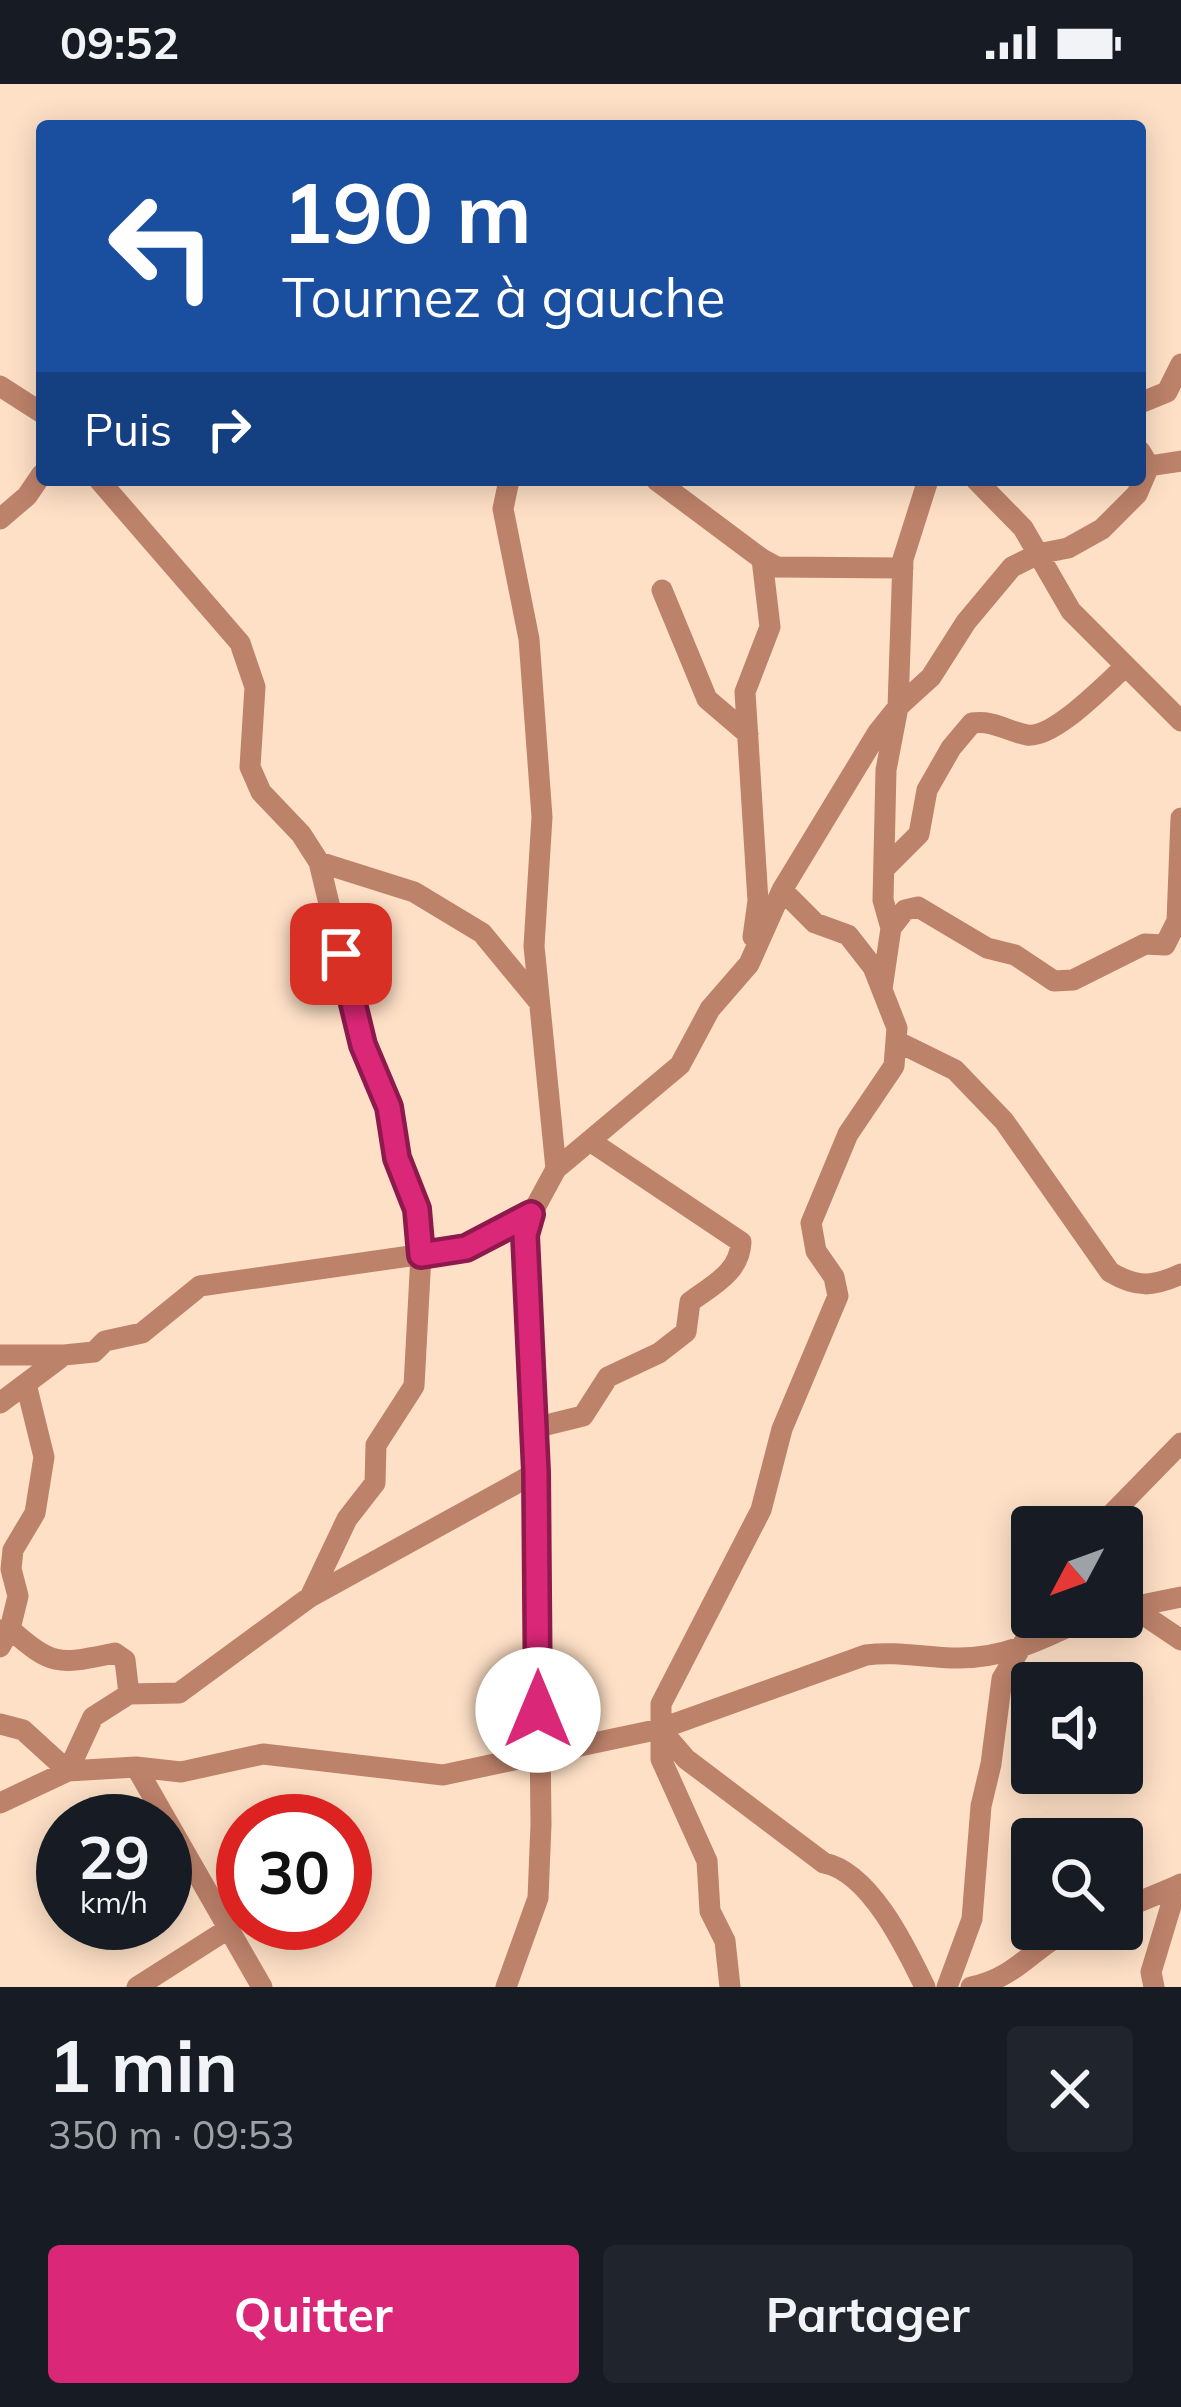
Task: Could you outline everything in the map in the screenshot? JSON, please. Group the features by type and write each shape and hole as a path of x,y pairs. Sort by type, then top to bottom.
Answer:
{"street":[{"path":"1146,401 1167,392 1181,364"},
{"path":"0,386 36,408"},
{"path":"1146,458 1181,460"},
{"path":"0,519 36,483"},
{"path":"104,486 240,643 255,687 250,766 261,792 301,834 319,862 363,1045 389,1107 397,1158 417,1209 421,1255 414,1386 376,1444 375,1483 347,1519 310,1597"},
{"path":"508,486 503,508 529,639 542,817 534,946 556,1169"},
{"path":"664,486 777,567 903,568"},
{"path":"882,990 891,928 883,900 886,770 898,707 903,568 926,486"},
{"path":"982,486 1023,529 1071,611 1181,721"},
{"path":"506,1987 538,1898 541,1824 536,1472 525,1235 531,1214 556,1169 680,1064 710,1009 749,964 782,890 878,732 932,676 966,622 1012,567 1038,554 1069,548 1102,529 1137,494 1139,486"},
{"path":"749,964 758,901 745,692 770,627 762,560"},
{"path":"662,590 707,698 748,734"},
{"path":"884,869 920,834 927,790 972,723 990,721 1030,736 1050,731 1126,666"},
{"path":"891,928 904,910 918,908 987,948 1015,955 1054,981 1073,980 1145,944 1165,945 1177,920 1181,818"},
{"path":"319,862 414,892 482,933 540,1002"},
{"path":"730,1987 725,1941 710,1911 707,1861 661,1759 662,1704 761,1510 782,1429 838,1296 834,1277 816,1251 811,1222 848,1135 894,1066 897,1028 873,967 848,935 815,923 782,890"},
{"path":"896,1041 955,1070 1004,1121 1110,1272 1130,1284 1156,1286 1181,1274"},
{"path":"534,1428 583,1416 608,1377 659,1353 686,1332 690,1302 730,1273 740,1252 741,1242 590,1141"},
{"path":"0,1355 94,1352 105,1341 142,1333 200,1286 466,1248 531,1214"},
{"path":"0,1403 64,1354"},
{"path":"26,1384 44,1457 35,1513 13,1550 11,1569 18,1596 3,1635 62,1663 115,1653 125,1660 129,1694"},
{"path":"1120,1506 1181,1443"},
{"path":"68,1771 93,1717 129,1694 179,1693 310,1597 536,1472"},
{"path":"1143,1605 1181,1597"},
{"path":"1143,1617 1181,1640"},
{"path":"947,1987 972,1919 981,1806 1002,1679 1027,1638"},
{"path":"0,1803 68,1771 136,1767 182,1772 263,1754 443,1775 660,1730 866,1655 898,1651 954,1658 1019,1651 1046,1638"},
{"path":"0,1724 22,1730 68,1771"},
{"path":"660,1730 686,1759 824,1863 836,1865 860,1883 926,1987"},
{"path":"136,1767 216,1908"},
{"path":"1143,1900 1179,1885"},
{"path":"1154,1987 1151,1972 1179,1885"},
{"path":"137,1987 216,1937"},
{"path":"240,1950 262,1987"},
{"path":"971,1987 998,1981 1039,1950"}],"route":[{"path":"341,954 363,1045 389,1107 397,1158 417,1209 421,1255 466,1248 531,1214 525,1235 536,1472 538,1710"}]}
